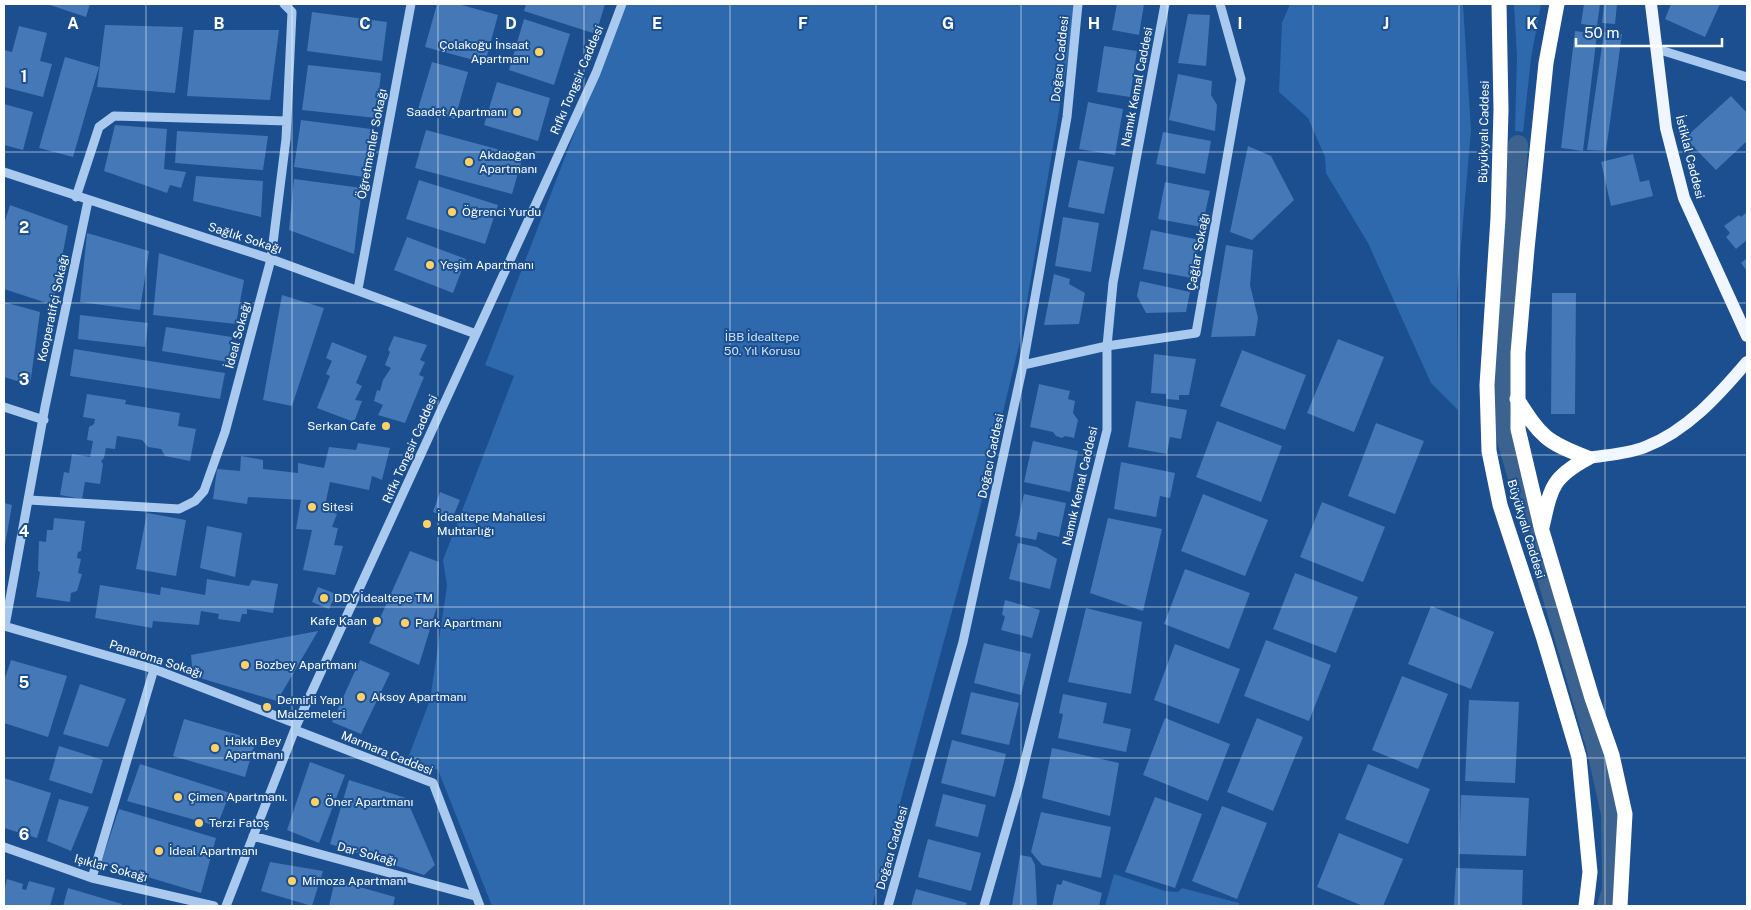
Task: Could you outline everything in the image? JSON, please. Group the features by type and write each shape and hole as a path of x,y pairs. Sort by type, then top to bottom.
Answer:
{"highway":[{"name":"Büyükyalı Caddesi","path":"1499,4 1501,110 1498,218 1487,385 1489,451 1500,505 1544,639 1579,757 1590,872 1586,906"},
{"name":"Büyükyalı Caddesi","path":"1557,4 1543,92 1524,287 1516,399 1520,437 1542,531 1592,698 1612,755 1625,814 1620,906"},
{"path":"1516,399 1537,431 1558,447 1588,458"},
{"name":"Büyükyalı Caddesi","path":"1542,531 1550,490 1567,470 1588,458"}],"main road":[{"name":"İstiklal Caddesi","path":"1651,4 1666,128 1684,198 1747,336"},
{"path":"1588,458 1644,448 1676,432 1703,409 1747,362"}],"street":[{"name":"İdeal Sokağı","path":"29,500 179,509 194,502 204,491 225,432 271,259 286,121 292,12 284,4"},
{"name":"Öğretmenler Sokağı","path":"358,289 411,4"},
{"name":"Rıfkı Tongsir Caddesi","path":"226,906 296,727 596,73 622,4"},
{"name":"Doğacı Caddesi","path":"888,906 963,642 1023,365 1067,117 1078,4"},
{"name":"Namık Kemal Caddesi","path":"984,906 1018,785 1107,430 1107,346 1112,283 1165,4"},
{"name":"Çağlar Sokağı","path":"1023,365 1107,346 1196,333 1241,79 1220,4"},
{"path":"1657,49 1747,76"},
{"path":"76,197 99,127 114,116 286,121"},
{"name":"Sağlık Sokağı","path":"4,172 88,201 271,259 358,289 476,334"},
{"name":"Kooperatifçi Sokağı","path":"5,626 88,201"},
{"path":"4,408 44,420"},
{"name":"Panaroma Sokağı","path":"5,626 154,669 296,727"},
{"path":"92,878 154,669"},
{"name":"Marmara Caddesi","path":"296,727 433,783 480,906"},
{"name":"Dar Sokağı","path":"253,836 475,896"},
{"name":"Işıklar Sokağı","path":"4,847 92,878 214,906"}],"green space":[{"name":"İBB İdealtepe 50. Yıl Korusu","path":"624,4 1077,4 1021,337 979,512 872,906 492,906 438,770 408,758 430,700 447,586 443,560 514,376 485,365"},
{"path":"1290,4 1463,4 1471,130 1457,292 1458,410 1431,383 1368,243 1326,173 1325,157 1308,118 1279,92 1282,23"},
{"path":"1514,4 1541,4 1531,58 1523,132 1515,131 1517,57"},
{"path":"1114,874 1165,891 1178,892 1182,888 1239,903 1239,906 1105,906"}],"building":[{"path":"47,4 90,4 86,17"},
{"path":"437,4 458,4 498,15 485,63 425,47"},
{"path":"526,4 605,4 596,34 524,11"},
{"path":"1117,4 1144,4 1139,35 1112,30"},
{"path":"1584,4 1600,4 1597,26 1581,24"},
{"path":"1604,4 1617,4 1615,24 1602,23"},
{"path":"1671,4 1720,4 1705,37 1665,19"},
{"path":"312,12 387,22 382,61 307,51"},
{"path":"1188,14 1210,15 1206,66 1178,63"},
{"name":"Çolakoğu İnsaat Apartmanı","path":"524,19 570,34 554,85 509,70"},
{"path":"105,25 183,27 175,93 97,87"},
{"path":"19,26 47,33 40,61 52,64 43,97 4,87 4,50 12,52"},
{"path":"194,30 279,30 270,100 187,96"},
{"path":"1575,31 1597,34 1583,151 1561,148"},
{"path":"1604,32 1622,34 1606,151 1587,150"},
{"path":"1104,46 1137,51 1130,97 1097,92"},
{"path":"65,57 99,67 73,157 39,148"},
{"path":"432,62 468,72 455,119 418,109"},
{"path":"308,65 381,73 376,118 302,110"},
{"path":"1178,74 1212,81 1211,95 1217,105 1215,131 1169,120"},
{"name":"Saadet Apartmanı","path":"497,82 550,98 538,141 484,125"},
{"path":"1731,96 1747,113 1747,141 1716,170 1685,138"},
{"path":"1088,102 1123,109 1115,155 1079,149"},
{"path":"4,104 33,112 23,150 4,145"},
{"path":"301,120 371,129 364,177 294,167"},
{"path":"115,125 167,129 164,169 186,172 181,188 170,185 167,193 104,171"},
{"name":"Akdaoğan Apartmanı","path":"426,130 523,156 512,194 415,168"},
{"path":"177,131 268,136 263,170 175,163"},
{"path":"1163,132 1211,141 1205,174 1156,164"},
{"path":"1248,146 1271,156 1294,200 1252,240 1230,232"},
{"path":"1633,154 1640,182 1649,180 1653,196 1611,206 1601,162"},
{"path":"1078,160 1114,167 1104,214 1068,207"},
{"path":"196,176 263,181 261,217 193,201"},
{"path":"294,179 362,188 354,254 289,230"},
{"name":"Öğrenci Yurdu","path":"419,180 498,205 485,244 406,219"},
{"path":"1165,182 1210,191 1202,227 1158,219"},
{"path":"10,205 68,226 53,305 4,289 4,224"},
{"path":"1747,212 1747,240 1736,249 1726,237 1730,233 1724,226 1739,215 1741,217"},
{"path":"1063,217 1099,223 1091,272 1055,266"},
{"path":"1151,230 1200,240 1192,278 1143,269"},
{"path":"87,233 149,251 140,310 80,302"},
{"name":"Yeşim Apartmanı","path":"407,237 466,259 453,293 394,270"},
{"path":"1226,245 1253,250 1250,285 1258,318 1255,336 1211,337"},
{"path":"159,253 244,280 236,324 153,315"},
{"path":"1747,258 1747,271 1741,263"},
{"path":"1054,274 1070,279 1069,284 1085,293 1079,324 1044,325"},
{"path":"1140,281 1190,292 1186,312 1146,313 1137,296"},
{"path":"1552,293 1576,293 1575,414 1551,414"},
{"path":"282,295 324,308 292,406 263,400"},
{"path":"4,302 40,312 30,385 4,377"},
{"path":"80,315 148,323 145,347 78,339"},
{"path":"166,327 232,337 228,362 162,351"},
{"path":"394,336 427,345 420,360 425,362 419,375 424,377 405,423 378,415 383,405 374,401 377,390 380,391 383,380 391,368 385,365 390,352 388,350"},
{"path":"1338,339 1384,357 1354,432 1307,413"},
{"path":"332,342 367,356 356,383 362,386 355,400 362,401 354,422 317,408 330,376 326,374 332,361 326,358"},
{"path":"74,349 225,373 220,399 70,376"},
{"path":"1242,350 1306,375 1285,430 1220,406"},
{"path":"1154,354 1196,359 1189,395 1179,395 1179,400 1166,399 1166,394 1151,393"},
{"path":"1039,384 1070,391 1068,399 1075,401 1073,413 1078,420 1074,438 1065,436 1062,438 1056,436 1053,432 1030,427"},
{"path":"87,394 126,400 125,404 180,413 178,426 196,429 190,461 165,456 161,449 148,447 142,440 117,436 115,449 106,448 104,458 101,461 103,464 100,484 85,482 82,499 60,495 64,472 69,473 72,454 90,457 93,441 87,440 89,427 94,424 95,419 83,417"},
{"path":"1136,401 1187,410 1181,439 1170,437 1167,454 1128,447"},
{"path":"1217,421 1282,446 1261,502 1196,477"},
{"path":"1376,423 1424,441 1395,514 1348,496"},
{"path":"1033,441 1078,451 1070,492 1024,482"},
{"name":"Sitesi","path":"358,443 390,448 382,480 372,476 369,490 330,482 324,510 337,514 332,527 338,528 334,545 343,546 335,575 303,570 312,530 296,529 301,500 248,497 247,504 213,499 217,469 240,471 241,456 263,460 263,469 298,473 298,463 324,468 329,447 356,450"},
{"path":"1121,462 1175,473 1170,498 1160,496 1156,517 1114,509"},
{"path":"440,492 460,500 452,519 433,512"},
{"path":"1024,494 1066,503 1059,537 1038,532 1036,540 1015,536"},
{"path":"1203,494 1268,520 1245,576 1181,551"},
{"path":"1322,502 1385,527 1363,582 1300,557"},
{"path":"4,503 12,505 5,545 4,545"},
{"path":"147,513 186,520 176,576 136,569"},
{"path":"54,518 85,521 81,551 78,552 77,558 81,559 78,573 82,574 77,591 71,593 70,602 36,597 40,572 38,571 39,541 46,542 47,530 53,530"},
{"path":"1108,518 1162,529 1143,611 1090,593"},
{"path":"207,526 242,533 235,577 200,568"},
{"path":"1018,543 1037,547 1057,559 1050,589 1009,579"},
{"name":"Park Apartmanı","path":"410,551 439,562 438,603 419,665 369,643"},
{"path":"1185,569 1250,593 1229,649 1164,624"},
{"path":"1295,573 1358,597 1336,653 1273,629"},
{"path":"207,579 249,586 252,580 278,584 273,613 247,609 247,614 242,614 240,622 218,619 219,614 201,611 199,625 153,621 152,628 95,618 100,585 160,595 161,587 205,595"},
{"name":"DDY İdealtepe TM","path":"318,587 336,594 329,609 312,602"},
{"path":"1005,600 1040,610 1032,638 1001,630 1005,617 1002,614"},
{"path":"1431,606 1494,632 1471,689 1408,664"},
{"path":"1086,608 1142,622 1131,694 1068,682"},
{"name":"Bozbey Apartmanı","path":"318,631 277,701 193,676 191,655"},
{"path":"1266,640 1331,665 1309,721 1244,696"},
{"path":"984,643 1031,654 1021,695 974,683"},
{"path":"1175,644 1240,669 1219,724 1154,700"},
{"path":"11,660 67,676 48,737 4,723 4,681"},
{"name":"Aksoy Apartmanı","path":"360,660 390,673 361,734 332,722"},
{"path":"1402,676 1448,694 1418,769 1372,750"},
{"path":"80,684 126,699 108,747 63,734"},
{"path":"971,692 1019,703 1009,745 961,734"},
{"path":"1063,694 1107,703 1103,723 1131,729 1126,752 1058,738 1063,714 1059,713"},
{"path":"1469,700 1519,702 1515,783 1465,781"},
{"path":"1165,718 1230,744 1208,801 1143,775"},
{"path":"1257,718 1303,737 1273,811 1227,792"},
{"name":"Hakkı Bey Apartmanı","path":"184,719 256,740 245,777 173,756"},
{"path":"952,740 1006,754 995,797 941,783"},
{"path":"59,746 103,760 92,794 49,780"},
{"path":"1052,748 1119,763 1110,816 1042,798"},
{"name":"Öner Apartmanı","path":"310,762 345,775 319,843 287,830"},
{"name":"Çimen Apartmanı.","path":"140,764 230,793 217,826 127,801"},
{"path":"1368,764 1430,789 1408,844 1345,819"},
{"path":"4,778 51,793 37,838 4,828"},
{"path":"349,780 406,798 435,865 424,875 330,844"},
{"path":"943,794 986,805 978,837 935,826"},
{"path":"1461,795 1529,798 1526,856 1459,854"},
{"path":"1155,797 1202,814 1175,888 1125,872"},
{"path":"59,799 89,807 71,851 47,841"},
{"path":"1222,806 1267,823 1237,899 1192,881"},
{"name":"İdeal Apartmanı","path":"119,809 216,838 201,893 101,863"},
{"path":"1041,812 1111,827 1101,878 1042,865 1031,852"},
{"path":"1339,833 1403,859 1383,906 1363,906 1317,887"},
{"path":"928,839 981,853 971,891 918,877"},
{"path":"1020,855 1031,857 1035,865 1037,906 1012,906"},
{"name":"Mimoza Apartmanı","path":"270,862 323,871 312,906 261,891"},
{"path":"1456,868 1523,870 1522,906 1454,906"},
{"path":"7,879 23,884 22,889 26,890 29,881 55,888 50,906 4,906 4,891"},
{"path":"335,880 395,897 393,906 329,906"},
{"path":"1063,880 1102,893 1099,906 1052,906 1057,884 1061,885"},
{"path":"68,888 122,904 121,906 63,906"},
{"path":"916,889 967,903 966,906 911,906"}],"waterway":[{"path":"1518,145 1500,416 1596,746 1611,814 1612,890 1607,906"}],"place":[{"name":"Çolakoğu İnsaat Apartmanı","path":"539,52"},
{"name":"Saadet Apartmanı","path":"517,112"},
{"name":"Akdaoğan Apartmanı","path":"469,162"},
{"name":"Öğrenci Yurdu","path":"452,212"},
{"name":"Yeşim Apartmanı","path":"430,265"},
{"name":"Serkan Cafe","path":"386,426"},
{"name":"Sitesi","path":"312,507"},
{"name":"İdealtepe Mahallesi Muhtarlığı","path":"427,524"},
{"name":"DDY İdealtepe TM","path":"324,598"},
{"name":"Kafe Kaan","path":"377,621"},
{"name":"Park Apartmanı","path":"405,623"},
{"name":"Bozbey Apartmanı","path":"245,665"},
{"name":"Aksoy Apartmanı","path":"361,697"},
{"name":"Demirli Yapı Malzemeleri","path":"267,707"},
{"name":"Hakkı Bey Apartmanı","path":"215,748"},
{"name":"Çimen Apartmanı.","path":"178,797"},
{"name":"Öner Apartmanı","path":"315,802"},
{"name":"Terzi Fatoş","path":"199,823"},
{"name":"İdeal Apartmanı","path":"159,851"},
{"name":"Mimoza Apartmanı","path":"292,881"}]}
